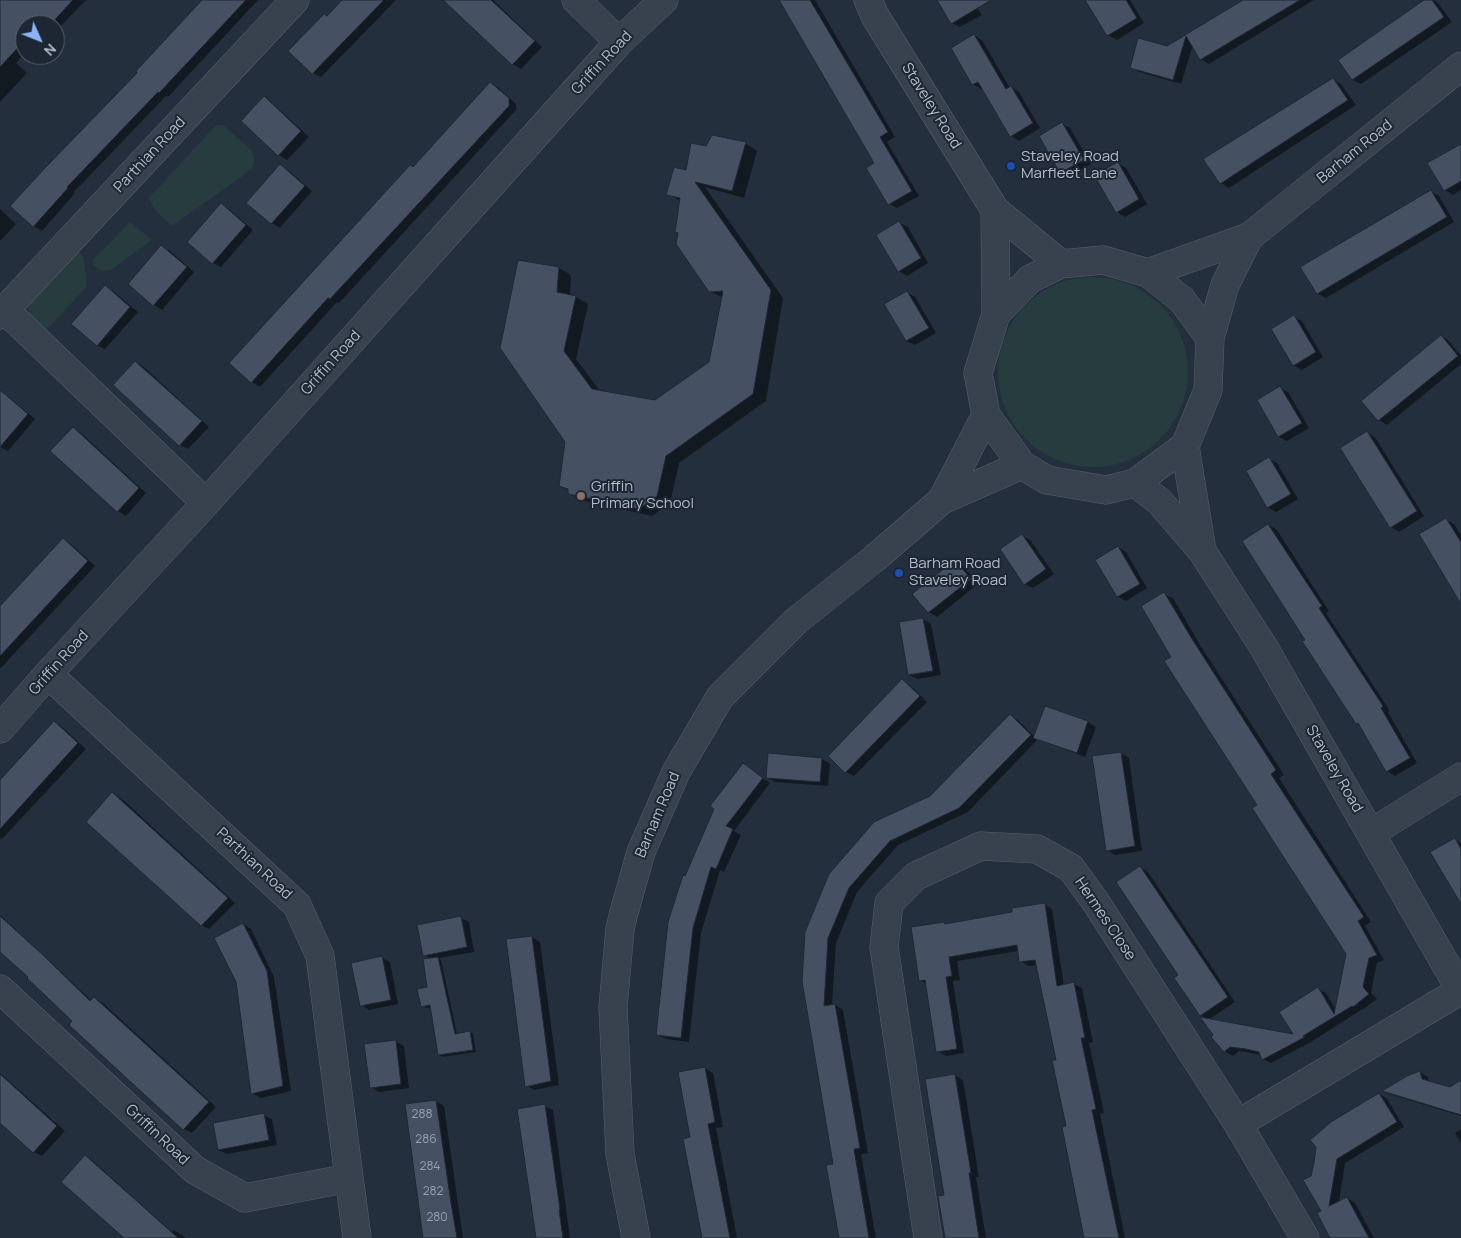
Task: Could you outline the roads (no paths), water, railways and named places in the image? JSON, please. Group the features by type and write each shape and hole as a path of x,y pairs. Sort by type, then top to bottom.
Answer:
{"street":[{"name":"Parthian Road","path":"206,503 2,312 295,0"},
{"path":"576,0 619,42"},
{"name":"Griffin Road","path":"0,729 48,674 206,503 619,42 664,0"},
{"name":"Staveley Road","path":"868,0 875,16 995,210 1060,264"},
{"name":"Barham Road","path":"1148,272 1249,237 1461,66"},
{"path":"995,210 996,314 978,373 986,415 1022,465 1047,480 1106,490 1135,483 1185,446"},
{"name":"Barham Road","path":"1185,446 1208,390 1210,338 1224,285 1249,237"},
{"path":"996,314 1030,279 1060,264 1103,260 1148,272 1182,300 1210,338"},
{"name":"Barham Road","path":"942,500 986,415"},
{"name":"Staveley Road","path":"1185,446 1202,551"},
{"name":"Barham Road","path":"636,1238 620,1154 613,1007 620,929 641,852 676,772 720,697 796,621 875,558 942,500 1022,465"},
{"name":"Staveley Road","path":"1135,483 1159,500 1202,551 1263,646 1461,990"},
{"name":"Parthian Road","path":"48,674 297,905 320,956 357,1238"},
{"path":"1372,833 1461,777"},
{"name":"Hermes Close","path":"928,1238 884,947 889,903 916,876 981,846 1037,849 1071,868 1095,901 1238,1124 1305,1238"},
{"name":"Griffin Road","path":"0,989 194,1170 245,1198 349,1178"},
{"path":"1238,1124 1461,990"}],"place":[{"name":"Staveley Road Marfleet Lane","path":"1011,166"},
{"name":"Griffin Primary School","path":"581,496"},
{"name":"Barham Road Staveley Road","path":"899,573"}]}
